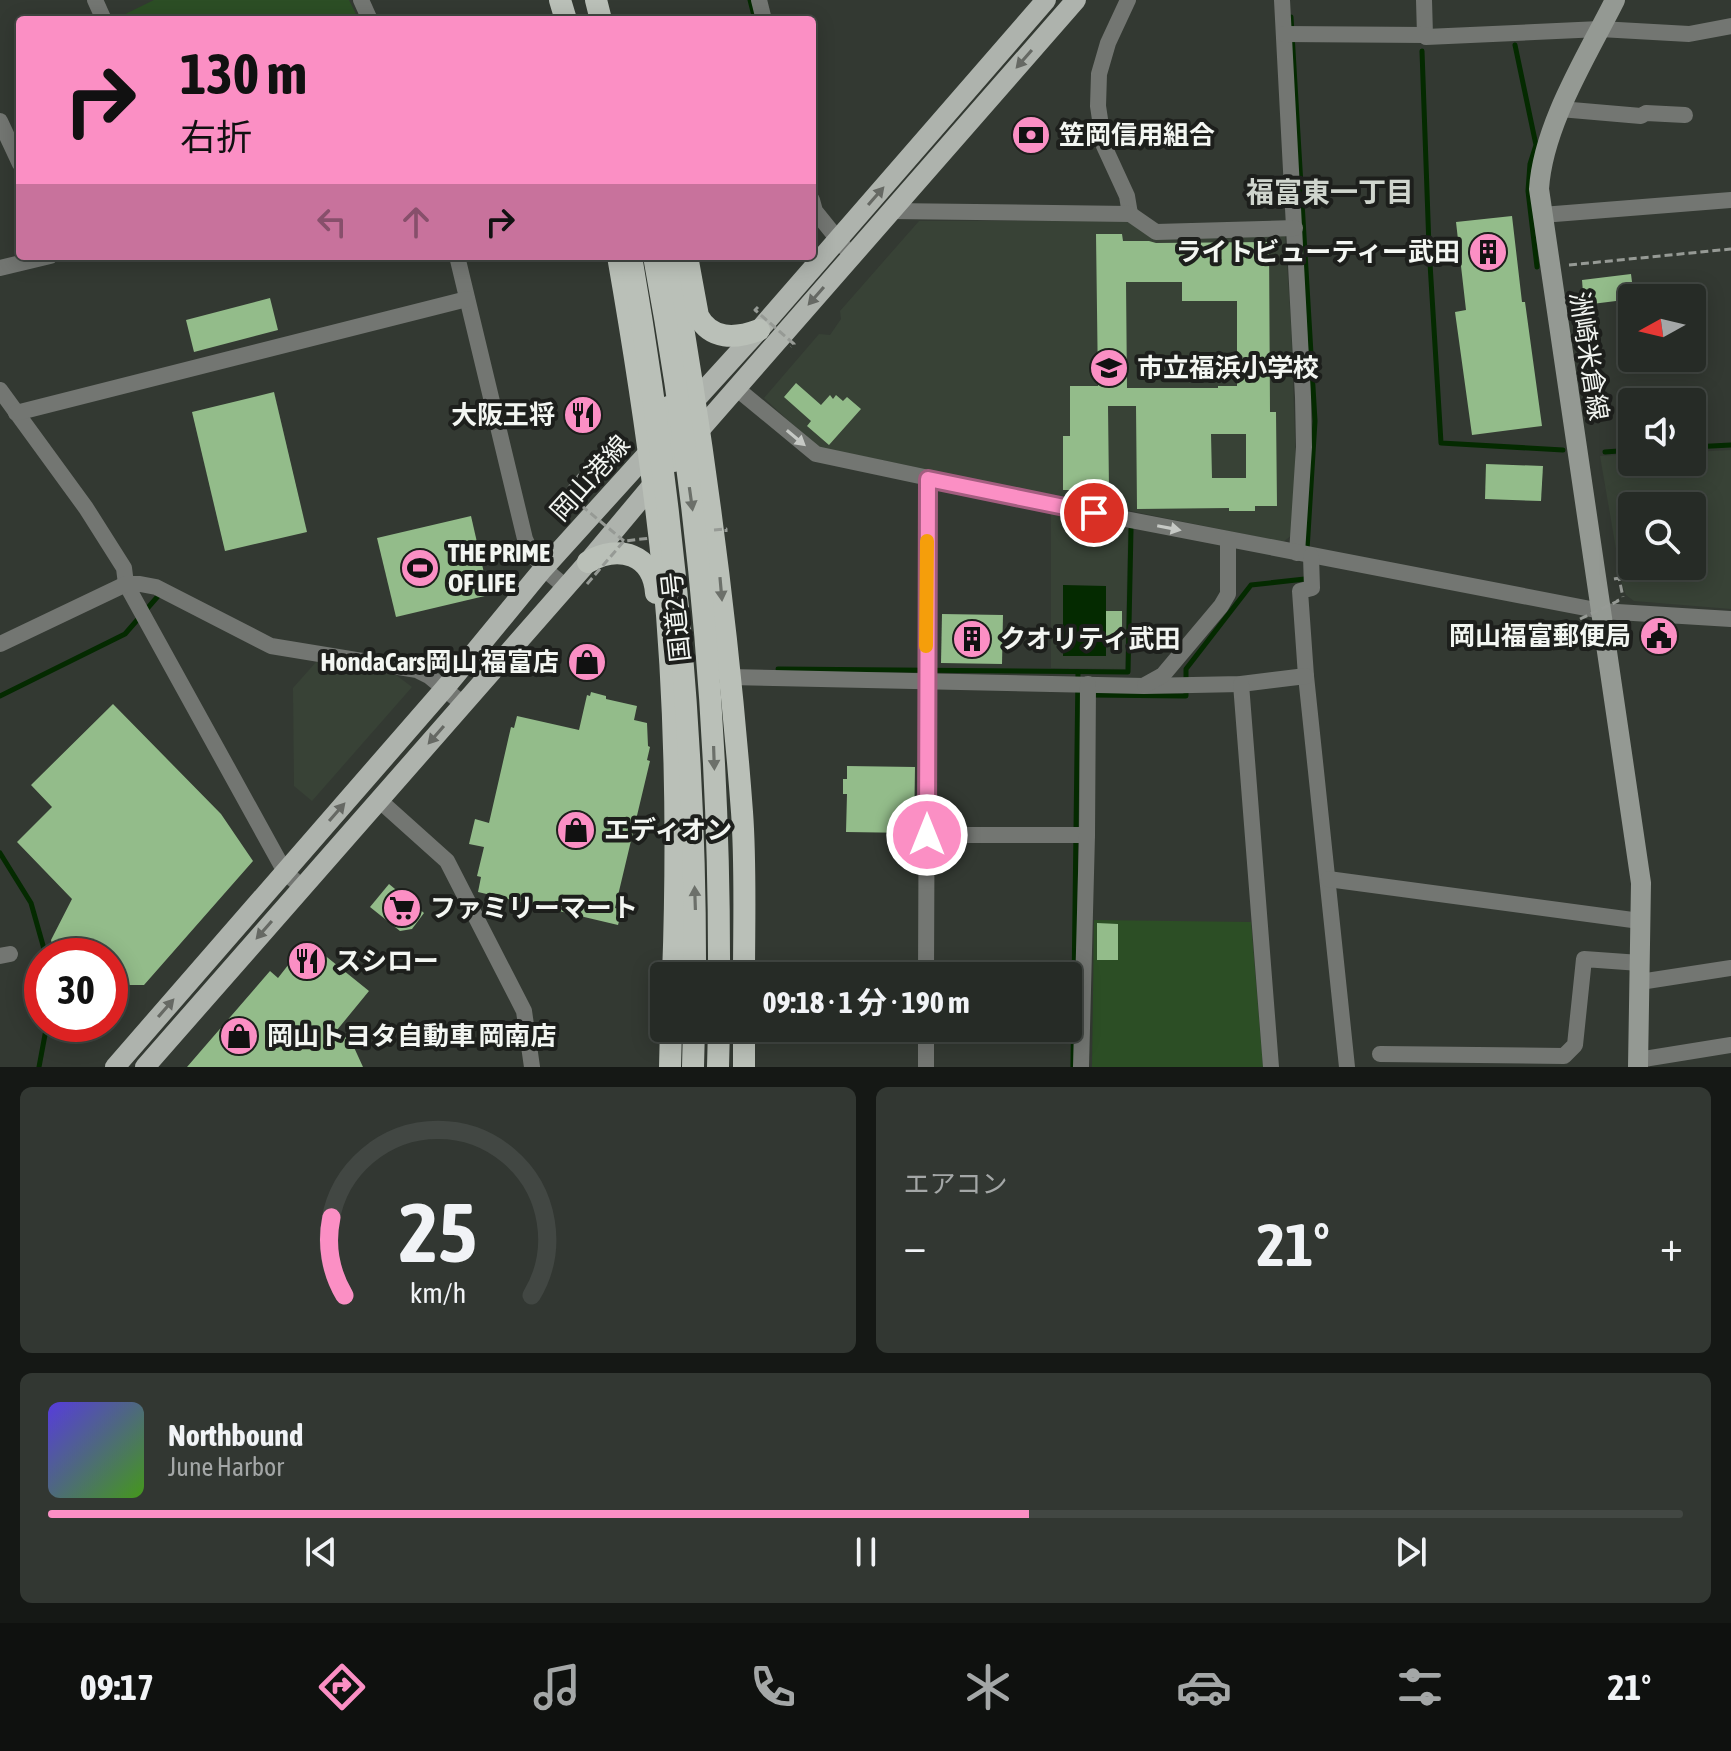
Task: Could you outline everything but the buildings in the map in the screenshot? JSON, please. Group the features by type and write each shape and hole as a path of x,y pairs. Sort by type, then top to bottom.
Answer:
{"highway":[{"path":"619,260 662,568 672,712 676,887 673,962"},
{"name":"国道2号","path":"632,260 672,536 685,678 695,962"},
{"path":"646,260 672,426 673,461"},
{"name":"国道2号","path":"655,260 673,366 695,530 711,695 719,962"},
{"path":"672,260 719,573 742,814 744,962"},
{"path":"688,260 698,316 709,330 728,336 746,335 758,319"},
{"path":"588,573 600,555 623,554 645,563 653,575 663,684 672,712"},
{"path":"670,1067 671,1042"},
{"path":"693,1067 694,1042"},
{"path":"718,1067 719,1042"},
{"path":"744,1042 744,1067"}],"main road":[{"name":"岡山港線","path":"145,1067 566,587 588,573 652,485 736,388 844,248 1046,0"},
{"name":"岡山港線","path":"115,1067 445,688 543,569 695,401 758,319 890,211 1076,0"},
{"name":"洲崎米倉線","path":"1615,0 1560,109 1540,175 1539,189 1549,267 1614,602 1641,883 1638,1064"}],"street":[{"path":"1128,0 1108,43 1099,74 1098,106 1104,146 1127,196 1130,214"},
{"path":"1282,0 1289,34 1304,447 1304,555 1312,588 1300,591 1306,676 1332,879 1347,1067"},
{"path":"1424,0 1425,35"},
{"path":"1289,34 1426,37 1600,29 1689,34 1731,26"},
{"path":"1560,109 1641,116 1646,113 1685,115"},
{"path":"0,121 16,155"},
{"path":"1542,215 1731,200"},
{"path":"890,211 1130,214 1156,232 1295,228"},
{"path":"816,212 844,248"},
{"path":"0,268 33,260"},
{"path":"458,260 525,539 543,569 566,587"},
{"path":"16,413 467,299"},
{"path":"736,388 816,454 1304,555 1731,619"},
{"path":"0,390 86,508 124,568 126,584 285,872 302,887"},
{"path":"926,962 928,479"},
{"path":"1144,686 1163,675 1228,594 1228,540"},
{"path":"0,644 126,584 156,587 271,646 417,670 463,704"},
{"path":"729,677 926,673 1083,688 1241,684 1306,676"},
{"path":"1241,684 1271,1067"},
{"path":"1076,962 1083,688"},
{"path":"379,800 447,861 524,1011 532,1067"},
{"path":"927,835 1079,835"},
{"path":"1332,879 1640,921"},
{"path":"1380,1054 1564,1056 1575,1045 1584,959 1640,973 1731,968"},
{"path":"926,1042 926,1067"},
{"path":"1077,1042 1081,1067"},
{"path":"1638,1064 1731,1045"}],"path":[{"path":"1549,267 1731,249"},
{"path":"758,319 755,310 794,344 791,347"},
{"path":"571,494 585,478 580,474 565,492 624,541 588,573"},
{"path":"1580,619 1618,601 1614,602 1619,581"}],"shaded area":[{"path":"154,0 349,0 357,16 121,16"},
{"path":"919,221 1130,221 1156,236 1285,236 1296,466 1292,535 1283,542 817,447 764,398 819,334 830,335 841,319 840,311"},
{"path":"1731,450 1731,609 1634,601 1626,595 1621,580 1706,580 1706,492 1618,492 1618,561 1600,456 1618,455 1618,476 1706,476 1706,451"},
{"path":"1051,511 1128,528 1125,669 1051,668"},
{"path":"1063,585 1106,586 1106,656 1063,656"},
{"path":"317,661 392,672 412,687 312,801 294,786 293,688"},
{"path":"1094,920 1251,922 1263,1067 1092,1067"}],"waterway":[{"path":"750,0 754,16"},
{"path":"1291,17 1315,421 1307,550"},
{"path":"1515,45 1536,145 1530,164 1528,191 1537,267"},
{"path":"1422,51 1429,247 1441,443 1563,450"},
{"path":"1706,446 1731,445"},
{"path":"1605,452 1618,451"},
{"path":"778,669 1128,672 1131,529"},
{"path":"1091,695 1186,696 1186,669 1251,585 1305,579"},
{"path":"0,696 125,634 159,595"},
{"path":"1073,1067 1078,672"},
{"path":"0,853 31,903 41,938"},
{"path":"39,1067 44,1042"}],"slow traffic":[{"path":"926,646 927,541"}],"place":[{"name":"笠岡信用組合","path":"1031,135"},
{"name":"ライトビューティー武田","path":"1488,252"},
{"name":"市立福浜小学校","path":"1109,368"},
{"name":"大阪王将","path":"583,415"},
{"name":"THE PRIME OF LIFE","path":"420,568"},
{"name":"岡山福富郵便局","path":"1659,636"},
{"name":"クオリティ武田","path":"972,639"},
{"name":"HondaCars岡山 福富店","path":"587,662"},
{"name":"エディオン","path":"576,830"},
{"name":"ファミリーマート","path":"402,908"},
{"name":"スシロー","path":"307,961"},
{"name":"岡山トヨタ自動車 岡南店","path":"239,1036"}],"district":[{"name":"福富東一丁目","path":"1330,192"}],"route":[{"path":"927,835 928,479 1094,513"}]}
